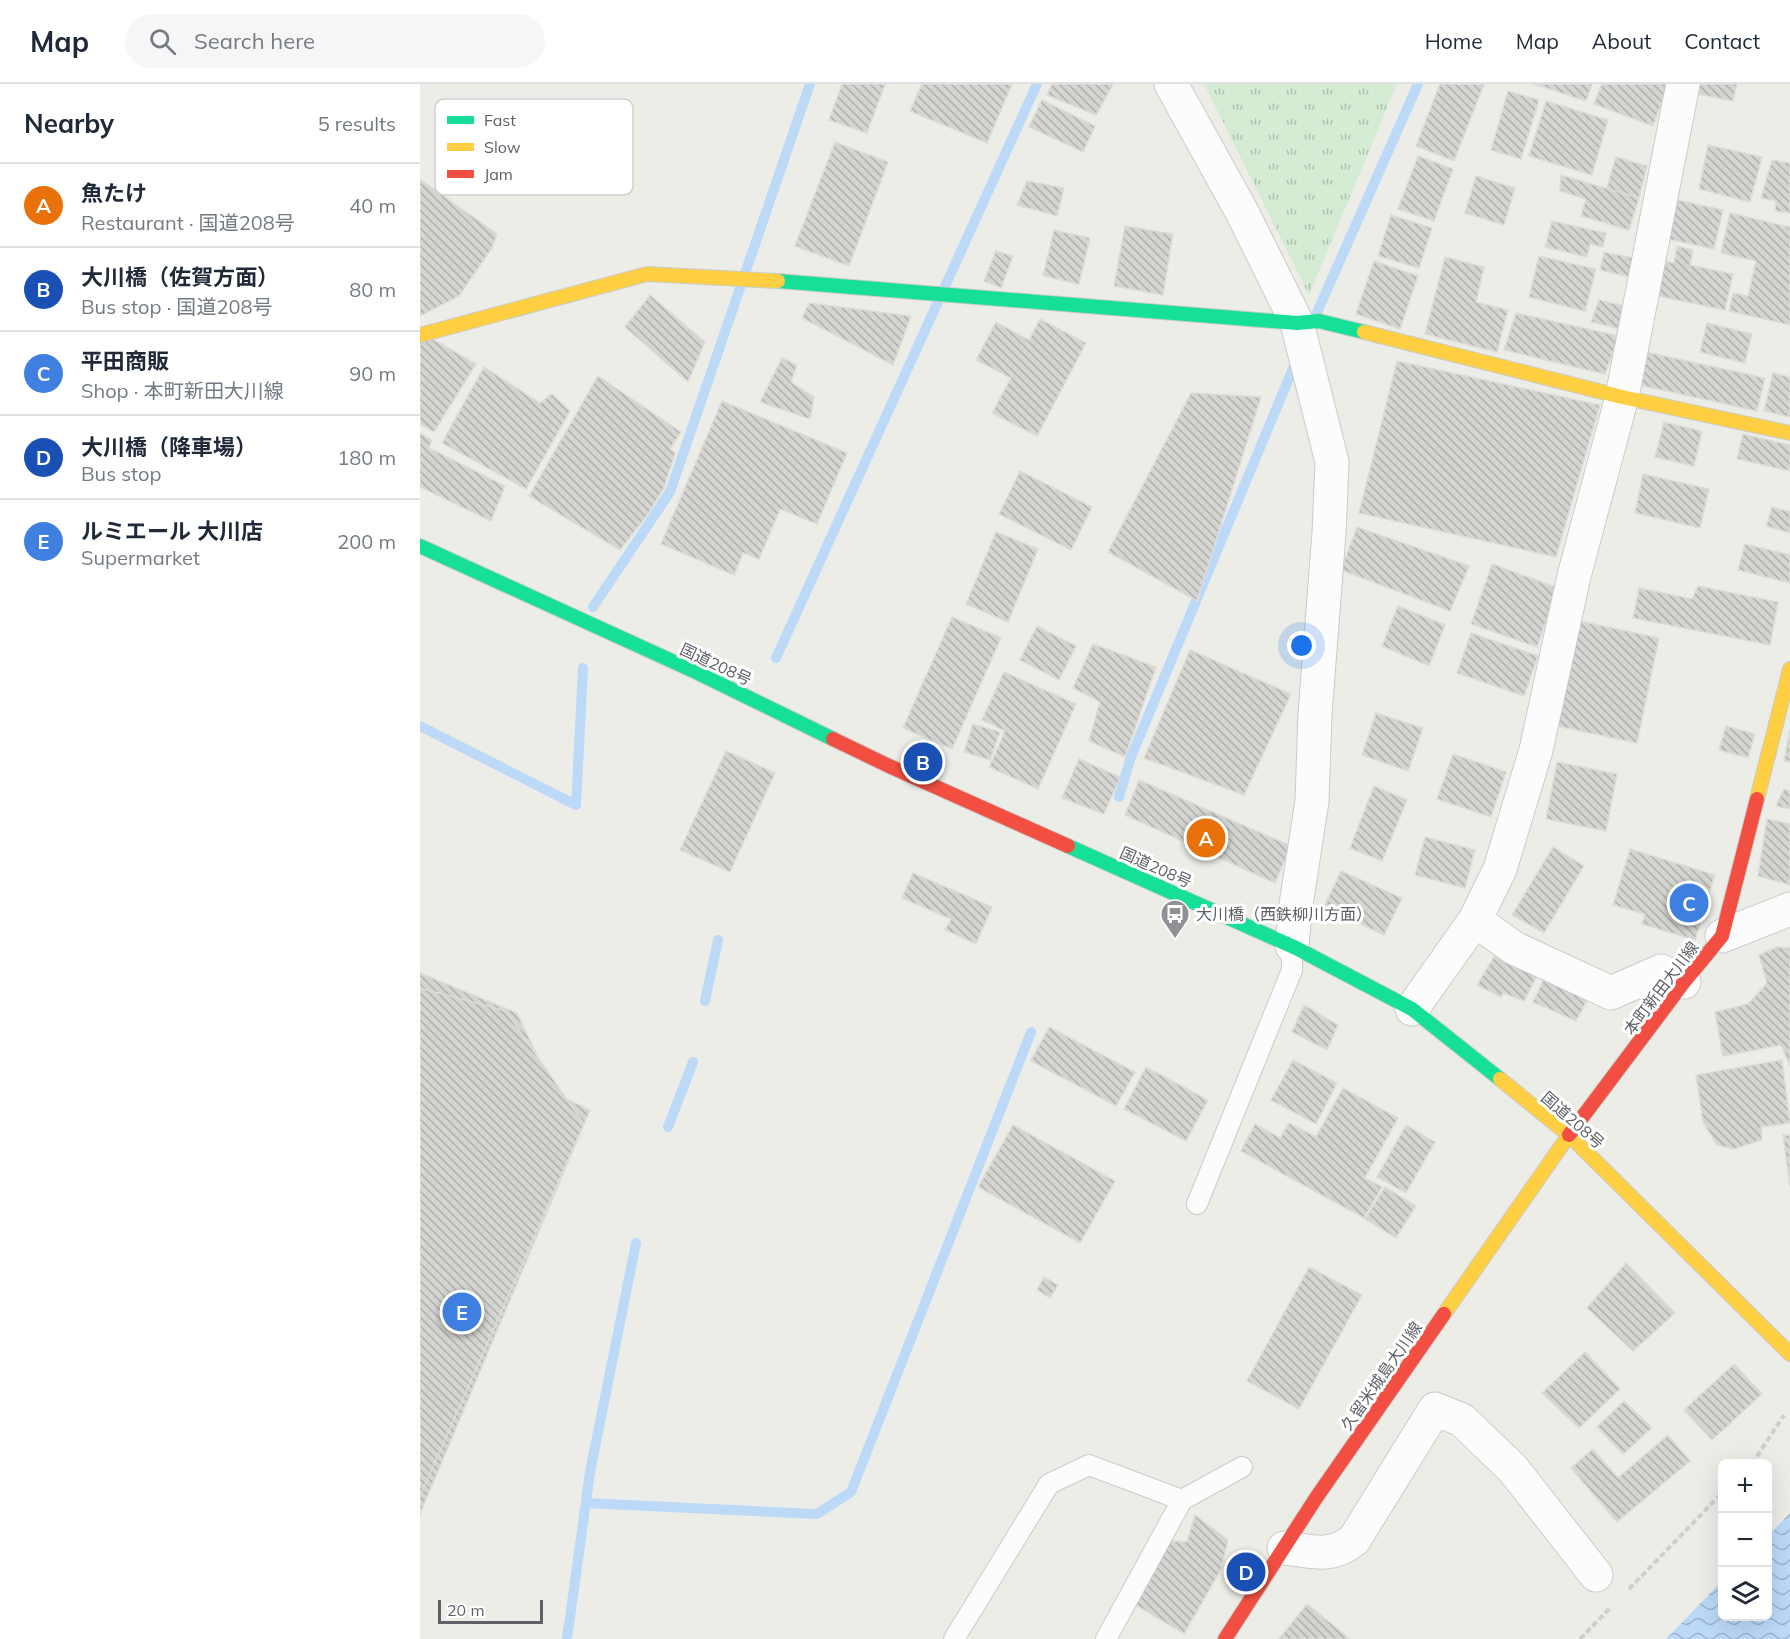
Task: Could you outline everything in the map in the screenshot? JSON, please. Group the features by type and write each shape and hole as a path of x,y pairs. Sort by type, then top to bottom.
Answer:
{"main road":[{"path":"420,335 647,274 768,280 1297,323 1319,321 1622,397 1790,433"},
{"name":"国道208号","path":"420,546 685,667 889,766 1293,946 1412,1009 1569,1136 1790,1354"},
{"name":"本町新田大川線","path":"1569,1136 1684,982 1722,936 1790,669"},
{"name":"久留米城島大川線","path":"1225,1639 1322,1489 1569,1136"}],"street":[{"path":"1170,84 1242,212 1297,323 1332,462 1315,714 1312,801 1295,911 1293,946"},
{"path":"1412,1009 1475,920 1500,869 1536,750 1574,576 1622,397 1683,84"},
{"path":"1722,936 1790,909"},
{"path":"1475,920 1514,948 1611,993 1661,971 1684,982"},
{"path":"1284,1548 1330,1553 1343,1549 1354,1540 1435,1409 1462,1420 1513,1469 1596,1575"}],"lane":[{"path":"1197,1204 1292,970 1293,946"},
{"path":"954,1639 1048,1484 1089,1465 1182,1500"},
{"path":"1106,1639 1182,1500 1242,1467"}],"path":[{"path":"1755,1459 1784,1415"},
{"path":"1622,1596 1718,1497"},
{"path":"1580,1639 1613,1605"}],"green space":[{"path":"1204,84 1397,84 1309,295"}],"water":[{"path":"1790,1513 1790,1639 1666,1639 1718,1585 1718,1621 1772,1621 1772,1532"}],"building":[{"path":"842,84 885,84 867,133 829,120"},
{"path":"922,84 1012,84 987,143 910,111"},
{"path":"1052,84 1113,84 1096,115 1047,95"},
{"path":"1440,84 1484,84 1454,161 1416,146"},
{"path":"1534,84 1592,84 1586,101"},
{"path":"1602,84 1668,85 1653,126 1594,104"},
{"path":"1700,84 1737,84 1733,101 1698,94"},
{"path":"1508,91 1539,100 1521,159 1491,150"},
{"path":"1042,100 1095,126 1083,152 1029,127"},
{"path":"1546,101 1608,120 1592,175 1529,156"},
{"path":"835,142 888,162 849,266 795,246"},
{"path":"1708,145 1762,157 1750,202 1699,189"},
{"path":"1418,156 1453,169 1434,221 1398,209"},
{"path":"1616,157 1647,166 1639,198 1606,190"},
{"path":"1772,160 1790,163 1790,213 1775,211 1776,201 1761,198"},
{"path":"1561,175 1639,198 1629,230 1581,216 1586,199 1560,191"},
{"path":"1476,176 1515,188 1504,225 1465,213"},
{"path":"420,179 435,190 435,195 442,195 497,234 492,248 459,296 420,316"},
{"path":"1027,181 1064,188 1057,216 1017,205"},
{"path":"1673,199 1723,210 1714,249 1663,238"},
{"path":"1730,213 1790,227 1790,325 1729,311 1733,293 1748,296 1756,261 1721,253"},
{"path":"1391,215 1432,228 1419,268 1378,256"},
{"path":"1552,221 1606,233 1603,247 1590,244 1587,257 1545,247"},
{"path":"1125,226 1173,234 1163,295 1114,286"},
{"path":"1054,230 1090,238 1079,284 1043,276"},
{"path":"1677,246 1693,250 1690,265 1733,274 1725,310 1648,294 1655,259 1674,263"},
{"path":"996,251 1013,256 1001,288 984,281"},
{"path":"1604,252 1633,258 1629,277 1600,270"},
{"path":"1539,256 1596,269 1585,311 1529,297"},
{"path":"1445,257 1484,267 1476,302 1508,310 1497,352 1425,334"},
{"path":"1374,261 1418,276 1400,329 1356,314"},
{"path":"650,295 705,342 688,382 625,327"},
{"path":"1599,300 1625,306 1621,329 1591,322"},
{"path":"809,303 911,316 893,365 802,318"},
{"path":"1516,313 1619,336 1605,374 1504,350"},
{"path":"1040,319 1086,343 1037,436 992,413 1011,378 976,360 996,322 1029,340"},
{"path":"1707,323 1752,334 1745,363 1700,352"},
{"path":"431,338 476,364 434,432 420,424 420,342"},
{"path":"1646,352 1765,378 1757,411 1639,385"},
{"path":"782,358 797,365 791,382 814,397 810,419 760,402"},
{"path":"1397,361 1600,405 1556,557 1359,513"},
{"path":"484,367 540,403 552,394 570,411 526,489 442,443"},
{"path":"1773,373 1790,377 1790,417 1764,411"},
{"path":"598,376 681,432 670,449 675,453 664,488 648,514 620,550 529,496"},
{"path":"1191,393 1261,397 1197,601 1108,552"},
{"path":"722,401 847,453 817,524 780,509 759,559 743,553 734,575 661,544"},
{"path":"1664,422 1702,431 1694,466 1655,457"},
{"path":"420,433 432,440 429,448 505,486 491,521 420,487"},
{"path":"1743,434 1790,445 1790,471 1737,459"},
{"path":"1020,471 1092,507 1071,550 999,514"},
{"path":"1643,474 1709,489 1700,528 1635,513"},
{"path":"1772,507 1790,512 1790,533 1766,526"},
{"path":"1357,527 1469,566 1450,611 1341,570"},
{"path":"996,532 1038,549 1008,622 966,604"},
{"path":"1745,544 1790,555 1790,583 1738,570"},
{"path":"1492,564 1558,588 1537,647 1471,624"},
{"path":"1698,586 1778,602 1770,645 1633,618 1639,588 1692,599"},
{"path":"1398,606 1445,625 1429,666 1382,646"},
{"path":"952,617 1001,638 952,749 903,728"},
{"path":"1575,620 1659,638 1637,743 1552,725"},
{"path":"1037,626 1076,646 1059,680 1020,660"},
{"path":"1471,633 1538,656 1524,696 1457,673"},
{"path":"1093,644 1156,667 1125,757 1089,741 1100,702 1073,688"},
{"path":"1190,650 1291,694 1244,795 1144,758"},
{"path":"1004,672 1076,704 1038,789 989,767 1005,731 982,720"},
{"path":"1376,713 1423,728 1408,771 1362,755"},
{"path":"973,724 1000,732 990,760 964,752"},
{"path":"1726,726 1755,734 1748,758 1719,750"},
{"path":"1790,730 1790,762 1784,761"},
{"path":"726,751 775,773 730,872 680,850"},
{"path":"1453,754 1506,772 1491,817 1437,799"},
{"path":"1079,759 1120,777 1104,814 1062,798"},
{"path":"1557,762 1617,774 1606,831 1546,819"},
{"path":"1139,780 1291,846 1275,883 1125,815"},
{"path":"1374,786 1407,800 1382,861 1350,848"},
{"path":"1784,789 1790,791 1790,809 1776,806"},
{"path":"1767,819 1790,824 1790,885 1758,876"},
{"path":"1425,837 1475,850 1465,888 1415,875"},
{"path":"1553,847 1584,866 1544,933 1512,915"},
{"path":"1630,849 1715,875 1695,940 1642,924 1645,914 1613,905"},
{"path":"1341,871 1402,898 1384,935 1324,907"},
{"path":"913,873 992,907 976,944 945,930 951,919 902,898"},
{"path":"1777,947 1790,948 1790,1066 1781,1045 1723,1056 1715,1012 1748,1004 1767,983 1759,955"},
{"path":"1495,955 1538,974 1524,1001 1503,993 1501,997 1477,985"},
{"path":"420,973 517,1013 556,1094 590,1110 420,1514"},
{"path":"1546,974 1590,995 1576,1021 1533,1002"},
{"path":"420,988 506,1011 584,1124 420,1496"},
{"path":"1304,1005 1338,1025 1327,1050 1292,1032"},
{"path":"1049,1027 1135,1072 1116,1106 1031,1061"},
{"path":"1293,1060 1337,1083 1316,1124 1271,1100"},
{"path":"1782,1060 1790,1123 1761,1127 1762,1140 1734,1149 1717,1145 1703,1122 1696,1075"},
{"path":"1146,1067 1208,1100 1186,1141 1124,1109"},
{"path":"1343,1088 1398,1118 1365,1178 1382,1187 1364,1218 1241,1151 1255,1124 1280,1138 1289,1123 1316,1137"},
{"path":"1013,1125 1115,1181 1080,1243 978,1187"},
{"path":"1406,1125 1435,1142 1406,1193 1377,1177"},
{"path":"1783,1135 1790,1135 1790,1187"},
{"path":"1385,1187 1416,1206 1396,1238 1365,1219"},
{"path":"1626,1263 1675,1313 1633,1351 1587,1308"},
{"path":"1309,1267 1362,1295 1299,1409 1247,1381"},
{"path":"1044,1277 1058,1285 1050,1298 1037,1290"},
{"path":"1585,1352 1620,1389 1579,1428 1542,1393"},
{"path":"1734,1364 1762,1394 1712,1440 1684,1410"},
{"path":"1624,1401 1652,1428 1623,1454 1597,1427"},
{"path":"1668,1435 1690,1461 1617,1522 1571,1468 1593,1449 1618,1478"},
{"path":"1195,1515 1228,1540 1221,1569 1184,1634 1121,1596 1171,1541 1187,1542"},
{"path":"1307,1604 1350,1639 1279,1639"}],"waterway":[{"path":"593,607 670,492 810,84"},
{"path":"776,658 1037,84"},
{"path":"1315,317 1418,84"},
{"path":"1119,797 1131,757 1297,359"},
{"path":"420,726 576,805 583,668"},
{"path":"705,1001 718,940"},
{"path":"586,1503 817,1514 851,1492 1031,1032"},
{"path":"668,1127 693,1062"},
{"path":"567,1639 590,1472 636,1243"}],"traffic: fast":[{"path":"778,281 1297,323 1319,321 1364,332"},
{"path":"420,546 696,672 833,739"},
{"path":"1068,846 1296,948 1412,1009 1500,1079"}],"traffic: slow":[{"path":"420,335 647,274 778,281"},
{"path":"1364,332 1622,397 1790,433"},
{"path":"1757,799 1790,669"},
{"path":"1500,1079 1569,1135 1790,1354"},
{"path":"1444,1314 1569,1135"}],"traffic: jam":[{"path":"833,739 1068,846"},
{"path":"1569,1135 1684,982 1722,936 1757,799"},
{"path":"1225,1639 1316,1498 1444,1314"}],"place":[{"name":"大川橋（佐賀方面）","path":"923,762"},
{"name":"魚たけ","path":"1206,838"},
{"name":"平田商販","path":"1689,903"},
{"name":"大川橋（西鉄柳川方面）","path":"1175,940"},
{"name":"ルミエール 大川店","path":"462,1312"},
{"name":"大川橋（降車場）","path":"1246,1572"}]}
